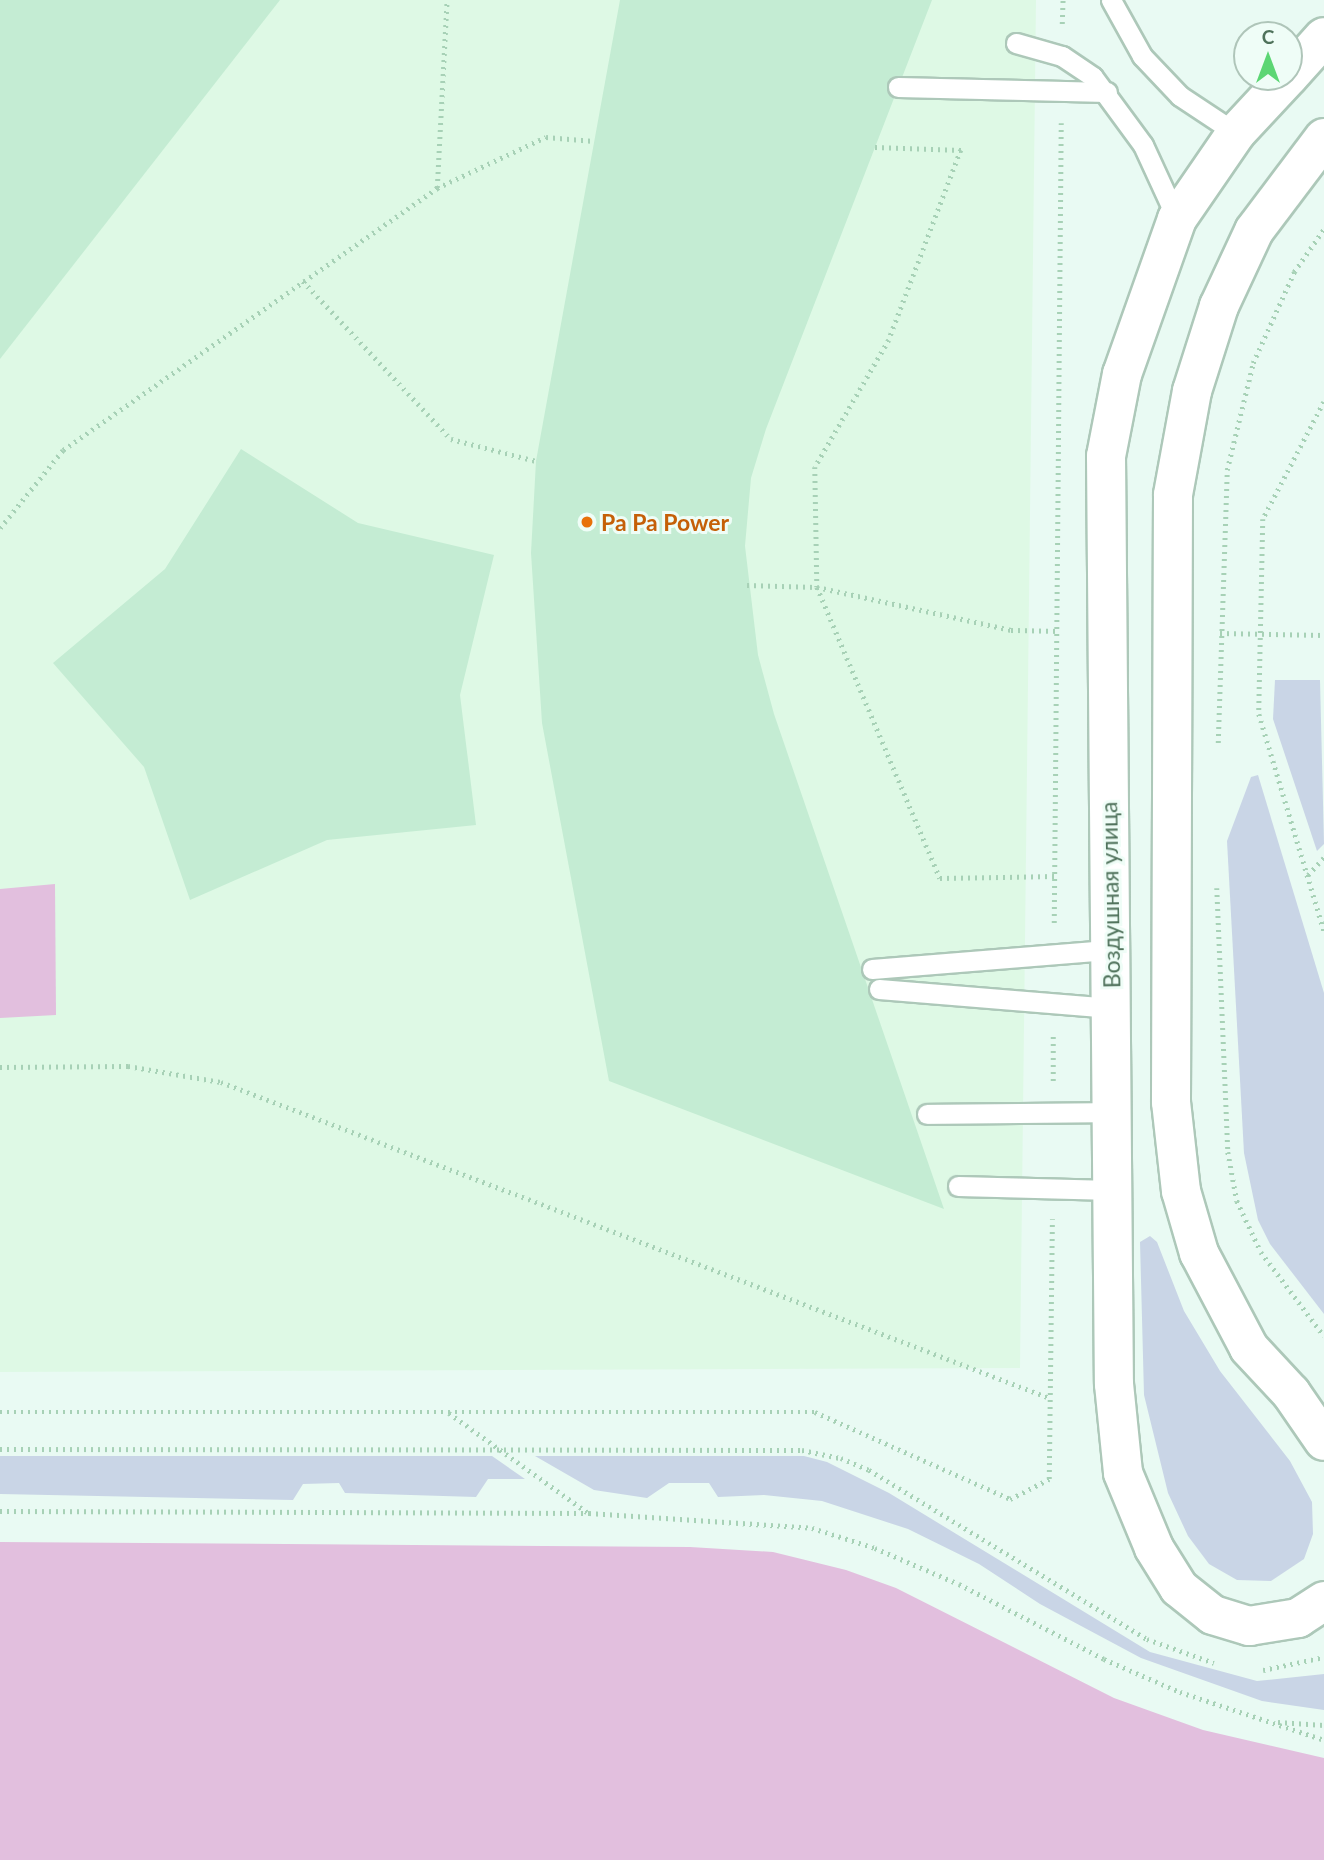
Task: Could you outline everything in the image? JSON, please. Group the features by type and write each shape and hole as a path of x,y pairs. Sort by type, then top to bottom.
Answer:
{"street":[{"name":"Воздушная улица","path":"1303,61 1324,37"},
{"name":"Воздушная улица","path":"1276,91 1236,133 1177,219 1122,374 1106,456 1114,1384 1123,1473 1154,1548 1179,1588 1213,1615 1250,1626 1298,1618 1324,1601"},
{"path":"1324,138 1254,231 1219,306 1192,391 1173,495 1171,1102 1181,1191 1199,1253 1250,1348 1292,1393 1324,1441"}],"lane":[{"path":"1111,0 1142,56 1180,96 1236,133"},
{"path":"1016,43 1062,56 1107,92 1143,145 1177,219"},
{"path":"898,87 1107,92"},
{"path":"872,969 1110,950"},
{"path":"879,989 1111,1008"},
{"path":"927,1114 1112,1112"},
{"path":"958,1186 1112,1190"}],"path":[{"path":"437,188 447,0"},
{"path":"1062,56 1063,0"},
{"path":"1054,954 1062,91"},
{"path":"0,528 63,450 437,188 546,137 594,141"},
{"path":"876,146 961,150 889,340 815,467 817,587 940,878 1055,876"},
{"path":"1217,756 1227,470 1253,363 1294,272 1324,229"},
{"path":"303,281 451,439 536,461"},
{"path":"1324,402 1263,519 1259,714 1324,931"},
{"path":"747,585 817,587 1011,631 1068,631"},
{"path":"1213,634 1324,635"},
{"path":"1308,875 1324,857"},
{"path":"1217,877 1228,1152 1237,1201 1261,1252 1324,1336"},
{"path":"1053,1113 1054,1004"},
{"path":"0,1068 128,1066 221,1082 1050,1398"},
{"path":"0,1412 815,1412 1010,1499 1049,1479 1052,1189"},
{"path":"448,1412 589,1513"},
{"path":"0,1449 803,1450 841,1458 869,1470 1147,1639 1228,1666"},
{"path":"0,1511 589,1513 812,1528 876,1548 1104,1659 1180,1692 1324,1740"},
{"path":"1254,1671 1324,1657"},
{"path":"1270,1722 1324,1726"}],"shaded area":[{"path":"0,0 1036,0 1020,1368 0,1372"},
{"path":"1275,680 1320,680 1324,844 1317,851 1273,719"},
{"path":"1258,775 1324,993 1324,1314 1270,1244 1258,1220 1244,1153 1227,841 1251,777"},
{"path":"55,884 56,1015 0,1018 0,889"},
{"path":"1150,1236 1157,1242 1184,1311 1220,1371 1290,1461 1312,1502 1313,1534 1304,1559 1271,1581 1237,1580 1209,1564 1188,1536 1168,1493 1144,1395 1140,1242"},
{"path":"0,1456 492,1456 525,1479 488,1479 476,1497 345,1493 339,1483 303,1484 293,1500 0,1494"},
{"path":"535,1456 804,1456 827,1462 889,1493 1150,1652 1257,1681 1324,1674 1324,1710 1262,1701 1141,1658 1040,1604 979,1564 908,1529 822,1501 764,1495 718,1497 709,1483 669,1483 647,1498 594,1490"},
{"path":"0,1542 690,1547 773,1552 846,1570 896,1588 1114,1698 1203,1730 1324,1758 1324,1860 0,1860"}],"building":[{"path":"0,0 280,0 0,359"},
{"path":"620,0 932,0 766,429 751,478 745,546 758,655 774,714 944,1209 609,1081 542,723 531,553 536,461"},
{"path":"241,449 358,523 494,555 460,695 476,825 327,840 190,900 144,767 53,663 165,569"}],"place":[{"name":"Pa Pa Power","path":"587,522"}]}
